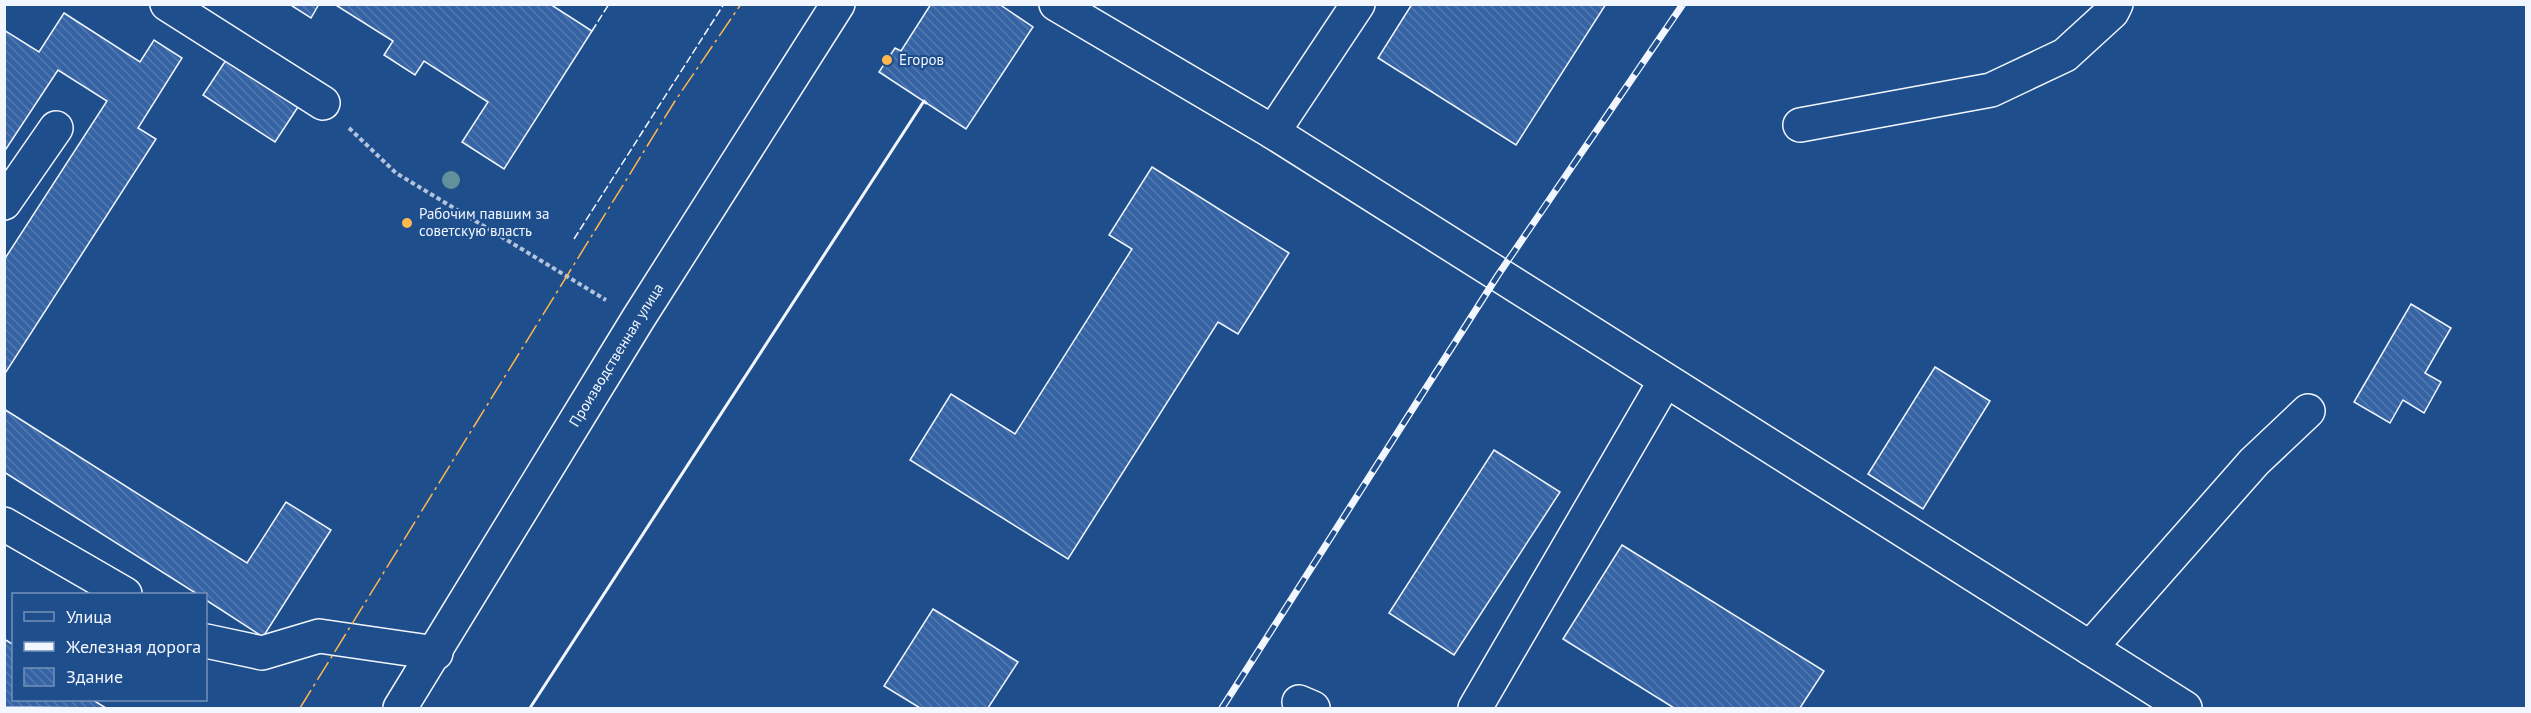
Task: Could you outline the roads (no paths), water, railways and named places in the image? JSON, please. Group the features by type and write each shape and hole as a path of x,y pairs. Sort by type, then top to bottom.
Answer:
{"street":[{"path":"166,4 323,103"},
{"name":"Производственная улица","path":"400,708 436,653 638,319 838,4"},
{"path":"1056,4 1273,132 2185,708"},
{"path":"1273,132 1358,4"},
{"path":"1800,125 1991,90 2065,55 2112,12 2116,4"},
{"path":"4,203 56,128"},
{"path":"1475,708 1665,381"},
{"path":"2090,648 2254,462 2308,411"},
{"path":"4,524 123,593"},
{"path":"207,641 262,653 320,636 436,653"}],"railway":[{"path":"1222,708 1498,275 1683,4"}],"place":[{"name":"Егоров","path":"887,60"},
{"name":"Рабочим павшим за советскую власть","path":"407,223"}]}
